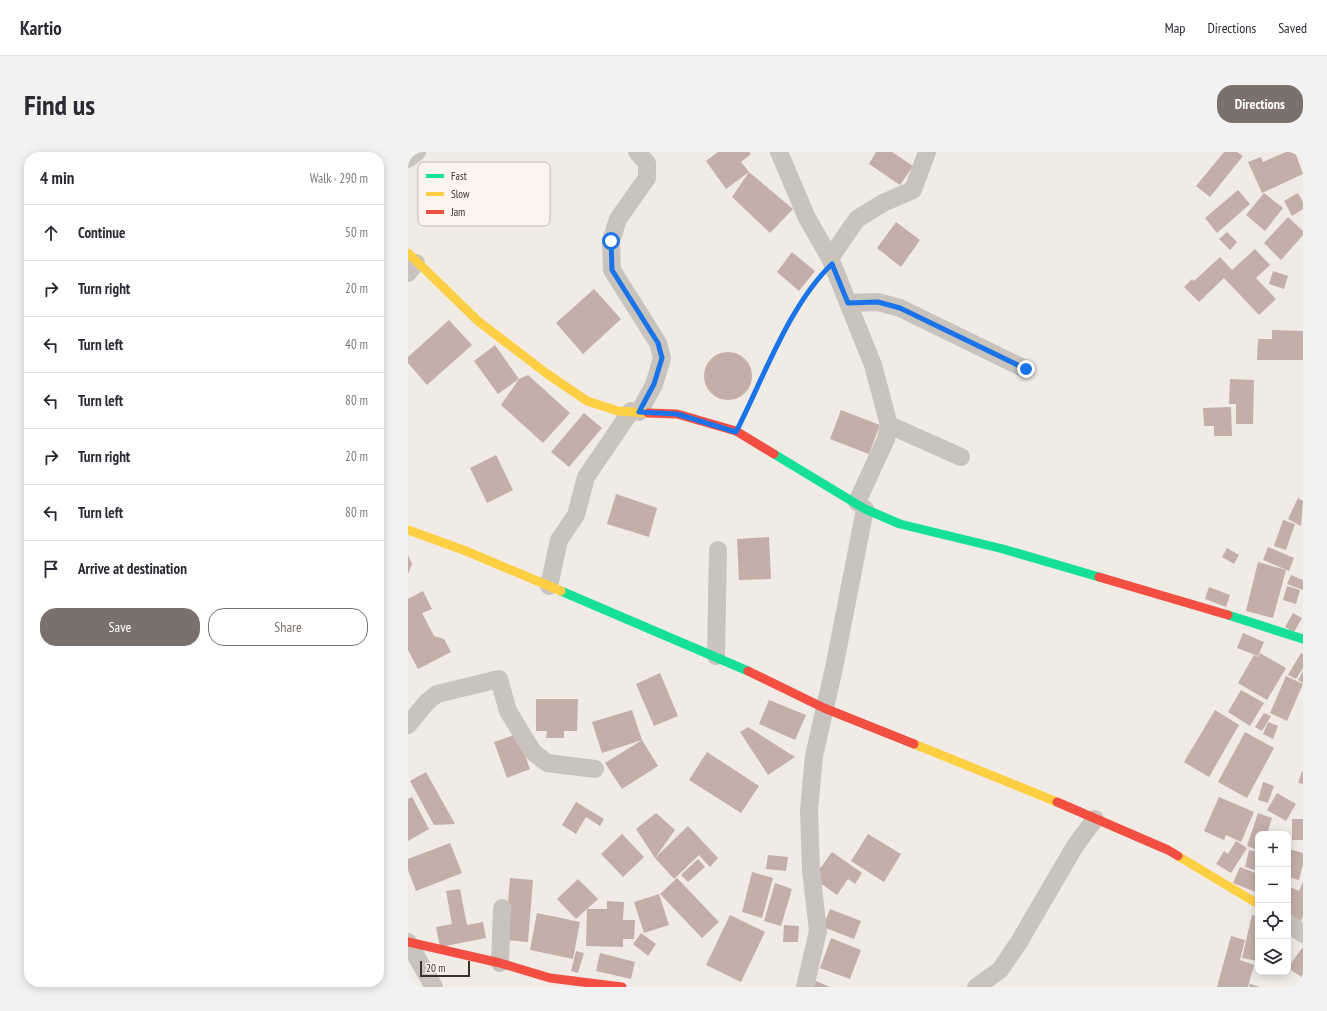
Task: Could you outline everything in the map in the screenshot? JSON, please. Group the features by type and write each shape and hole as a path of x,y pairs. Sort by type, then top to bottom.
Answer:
{"street":[{"path":"408,159 417,152"},
{"path":"549,586 558,540 576,515 586,477 654,384 662,358 658,343 612,270 611,241 618,219 648,178 647,164 637,152"},
{"path":"779,152 807,218 831,261 873,365 889,425 886,439 861,506 834,668 814,756 809,811 811,870 818,931 805,987"},
{"path":"831,261 857,219 883,203 914,190 927,152"},
{"path":"411,263 478,321 546,373 587,401 618,411 677,414 736,432 861,506 900,524 1003,549 1273,628 1303,639"},
{"path":"848,303 878,302 900,308 1026,369"},
{"path":"889,425 961,457"},
{"path":"408,530 466,551 716,656 824,708 1168,850 1256,903"},
{"path":"716,656 718,550"},
{"path":"408,726 427,702 437,694 499,679 508,711 534,752 548,763 595,769"},
{"path":"976,987 1000,970 1019,942 1075,846 1095,819"},
{"path":"500,963 502,908"},
{"path":"1291,925 1303,934"},
{"path":"408,942 500,963 547,982 622,987"},
{"path":"408,942 434,987"}],"path":[{"path":"736,432 789,324 819,276 831,261"}],"building":[{"path":"718,152 749,152 751,154 741,162 749,172 726,189 706,161"},
{"path":"876,152 892,152 913,166 900,185 869,164"},
{"path":"1224,152 1237,152 1243,156 1210,197 1196,186"},
{"path":"1286,152 1295,152 1303,174 1262,193 1248,162 1261,157 1263,162"},
{"path":"749,172 793,209 770,233 732,197"},
{"path":"1238,190 1250,204 1217,233 1205,218"},
{"path":"1264,193 1283,208 1265,231 1246,215"},
{"path":"1298,193 1303,202 1303,209 1292,216 1284,201"},
{"path":"1288,217 1303,231 1303,235 1281,260 1264,243"},
{"path":"896,222 920,240 901,267 877,248"},
{"path":"1227,232 1237,242 1230,250 1219,239"},
{"path":"1255,249 1270,265 1256,278 1276,299 1259,315 1224,278 1199,302 1184,287 1192,279 1194,281 1220,257 1232,270"},
{"path":"792,252 815,271 799,291 777,272"},
{"path":"1273,271 1288,276 1284,289 1269,284"},
{"path":"594,289 621,319 583,354 556,323"},
{"path":"449,320 472,345 427,385 408,363 408,357"},
{"path":"1272,330 1303,331 1303,360 1257,360 1258,339 1272,339"},
{"path":"495,345 519,379 498,394 474,361"},
{"path":"723,352 733,352 745,359 752,371 752,381 745,393 733,400 723,400 715,396 708,389 704,381 704,371 708,363 715,356"},
{"path":"528,375 570,413 543,443 501,405 519,379"},
{"path":"1230,379 1254,380 1253,424 1236,424 1236,404 1229,404"},
{"path":"1231,407 1232,436 1214,436 1214,426 1204,426 1203,408"},
{"path":"841,410 880,425 869,454 830,439"},
{"path":"584,413 602,428 569,467 551,452"},
{"path":"496,455 513,490 487,503 470,468"},
{"path":"616,494 657,508 649,537 607,524"},
{"path":"1298,498 1303,501 1301,526 1288,519"},
{"path":"1283,520 1295,524 1286,550 1274,546"},
{"path":"769,537 771,579 739,580 737,539"},
{"path":"1268,547 1294,558 1289,571 1263,560"},
{"path":"1227,548 1239,555 1234,564 1222,557"},
{"path":"408,555 412,564 408,574"},
{"path":"1258,562 1286,570 1273,618 1246,611"},
{"path":"1291,575 1303,580 1303,590 1287,584"},
{"path":"1287,586 1300,590 1296,604 1283,600"},
{"path":"1209,587 1230,595 1226,607 1205,599"},
{"path":"423,591 432,609 422,613 434,636 444,639 451,652 418,669 408,650 408,599"},
{"path":"1293,613 1302,618 1294,632 1285,627"},
{"path":"1243,633 1264,642 1258,656 1237,648"},
{"path":"1260,653 1286,668 1267,700 1238,683 1254,655 1258,657"},
{"path":"1301,653 1303,654 1303,668 1296,679 1288,675"},
{"path":"1303,671 1303,683 1298,680"},
{"path":"660,673 678,716 654,726 636,684"},
{"path":"1286,676 1303,684 1287,721 1270,713"},
{"path":"1241,690 1264,703 1250,726 1228,712"},
{"path":"536,699 578,699 577,731 564,731 564,738 546,738 547,731 536,731"},
{"path":"769,700 806,715 795,740 759,724"},
{"path":"632,710 642,740 602,753 592,722"},
{"path":"1215,710 1239,725 1209,777 1184,762"},
{"path":"1264,713 1271,716 1262,731 1255,727"},
{"path":"1268,722 1278,726 1273,739 1263,734"},
{"path":"748,727 795,757 768,775 740,732"},
{"path":"1245,732 1274,748 1247,798 1218,782"},
{"path":"517,734 530,769 507,778 494,742"},
{"path":"642,740 658,766 622,789 605,763"},
{"path":"707,752 759,786 741,813 689,780"},
{"path":"1302,771 1303,772 1303,784 1298,783"},
{"path":"426,772 455,824 434,825 410,781"},
{"path":"1263,782 1274,786 1268,803 1258,800"},
{"path":"1277,793 1296,804 1286,821 1267,810"},
{"path":"412,797 429,829 408,841 408,799"},
{"path":"1219,797 1254,812 1241,842 1226,835 1224,840 1204,831"},
{"path":"576,802 604,819 600,826 586,817 576,834 562,825"},
{"path":"656,813 675,830 655,858 636,829"},
{"path":"1258,813 1272,818 1268,831 1255,831 1255,849 1247,846"},
{"path":"1292,819 1303,819 1303,840 1292,840"},
{"path":"688,826 718,858 710,867 699,855 674,879 655,858"},
{"path":"622,834 644,857 623,877 601,854"},
{"path":"868,834 901,854 884,882 851,861"},
{"path":"1236,841 1247,848 1231,873 1216,864 1224,851 1228,854"},
{"path":"450,843 462,873 416,891 408,870 408,859"},
{"path":"1249,850 1255,851 1255,870 1245,867"},
{"path":"1291,850 1303,853 1303,864 1299,880 1291,878"},
{"path":"832,852 862,873 855,884 848,879 837,895 813,878"},
{"path":"768,855 788,857 786,871 766,869"},
{"path":"698,859 705,867 688,882 681,875"},
{"path":"1240,867 1255,873 1255,892 1233,883"},
{"path":"752,872 773,878 762,918 742,912"},
{"path":"510,878 533,880 528,942 505,940"},
{"path":"677,878 719,922 702,938 660,894"},
{"path":"578,879 598,899 576,919 557,899"},
{"path":"1303,882 1303,916 1300,923 1291,918 1291,887 1299,891"},
{"path":"775,883 792,889 781,926 764,921"},
{"path":"460,889 467,925 483,922 486,938 440,947 436,927 452,924 446,891"},
{"path":"659,894 669,925 644,933 634,902"},
{"path":"607,901 624,902 623,920 635,920 634,939 623,939 623,947 586,946 587,909 607,909"},
{"path":"830,909 861,921 854,939 823,927"},
{"path":"537,913 580,922 573,959 530,950"},
{"path":"730,915 765,932 741,982 706,965"},
{"path":"1252,915 1255,916 1255,960 1242,958"},
{"path":"784,925 799,926 798,942 783,942"},
{"path":"641,933 656,944 648,956 633,944"},
{"path":"1231,936 1245,940 1240,960 1254,965 1248,987 1217,987"},
{"path":"831,938 861,950 850,979 820,968"},
{"path":"1303,948 1303,978 1291,970 1291,964"},
{"path":"576,951 584,953 578,973 571,971"},
{"path":"600,953 635,962 631,979 596,971"},
{"path":"816,981 830,987 814,987"},
{"path":"1250,984 1260,987 1249,987"}],"traffic: fast":[{"path":"774,454 865,509 900,524 1003,549 1099,577"},
{"path":"561,591 748,671"},
{"path":"1228,615 1303,639"}],"traffic: slow":[{"path":"408,253 478,321 546,373 587,401 618,411 648,413"},
{"path":"408,530 466,551 561,591"},
{"path":"914,744 1057,802"},
{"path":"1178,856 1256,903"}],"traffic: jam":[{"path":"648,413 677,414 736,431 774,454"},
{"path":"1099,577 1228,615"},
{"path":"748,671 824,708 914,744"},
{"path":"1057,802 1168,850 1178,856"},
{"path":"408,942 500,963 550,978 622,987"}],"route":[{"path":"611,241 612,270 658,343 662,358 654,384 639,412 677,414 736,432 789,324 819,276 832,264 848,303 878,302 900,308 1026,369"}]}
